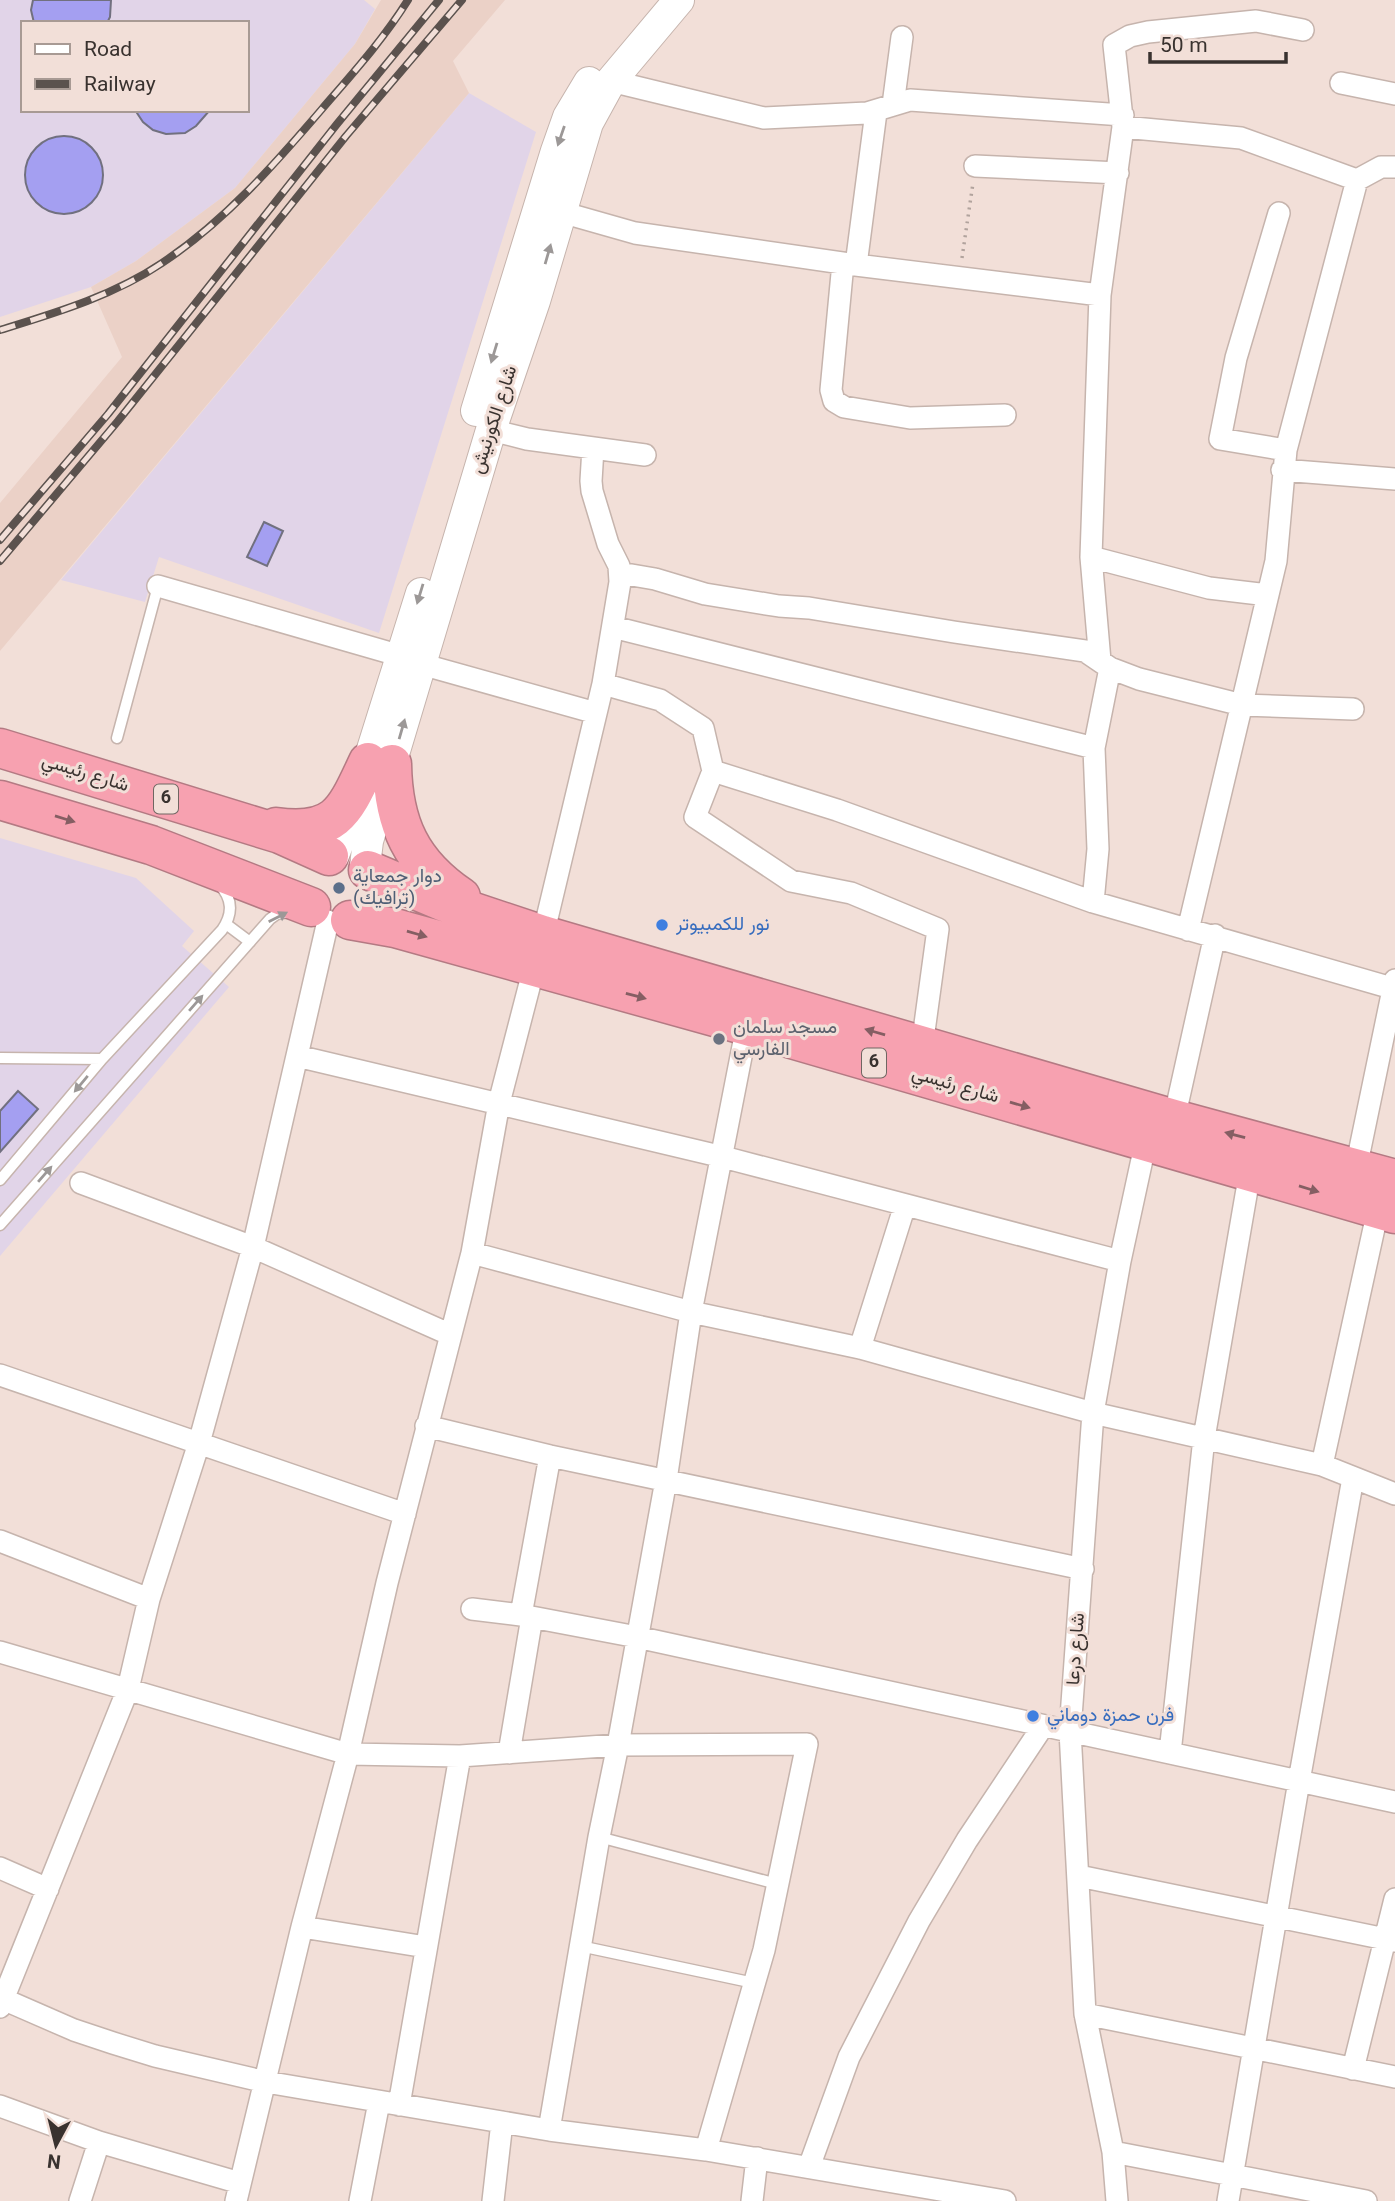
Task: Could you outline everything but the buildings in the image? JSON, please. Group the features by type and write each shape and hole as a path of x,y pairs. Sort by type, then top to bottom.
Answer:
{"highway":[{"name":"شارع رئيسي","path":"0,748 280,834 444,902 505,923 539,951 747,1026 1160,1130 1373,1191"},
{"path":"226,817 287,828 317,827 343,810 380,763 394,793 406,841 415,855 444,886 505,923"},
{"name":"شارع رئيسي","path":"0,800 152,845 326,915 539,951 922,1046 1160,1130 1250,1172 1373,1191"},
{"path":"349,862 373,886 370,902 364,912 326,915 305,891 306,880 314,865 349,862"}],"street":[{"name":"شارع الكورنيش","path":"411,660 491,430 523,298 539,204 568,117 599,66 655,0"},
{"name":"شارع الكورنيش","path":"349,862 523,298 561,212 588,123 611,81 679,0"},
{"path":"1093,902 1098,849 1094,748 1105,664 1091,558 1100,295 1123,121 1114,46 1130,36 1256,21 1303,30"},
{"path":"902,37 850,264 831,390 834,401 844,407 911,418 1005,415"},
{"path":"611,81 764,118 885,108 910,100 1123,121 1241,138 1357,180"},
{"path":"1341,83 1395,94"},
{"path":"975,166 1118,173"},
{"path":"1188,930 1276,561 1284,460 1357,180 1381,167 1395,167"},
{"path":"561,212 635,233 850,264 1100,295"},
{"path":"1279,213 1236,358 1220,439 1284,460 1395,479"},
{"path":"491,430 527,439 645,455"},
{"path":"0,2106 238,2192 302,1927 348,1754 426,1426 472,1253 499,1103 539,951 603,684 620,573 608,544 593,491 593,449"},
{"path":"1091,558 1209,588 1268,595"},
{"path":"620,573 655,579 705,594 1085,651 1105,664 1139,679 1242,705 1353,709"},
{"path":"158,586 596,713"},
{"path":"613,627 1094,748"},
{"path":"603,684 660,700 703,728 713,771 695,817 791,881 851,893 938,929 922,1046"},
{"path":"713,771 837,810 1093,902 1394,986 1373,1191 1322,1465"},
{"path":"326,915 253,1247 199,1443 149,1599 128,1689 2,2003 155,2056 265,2082 549,2130 757,2158 1005,2201"},
{"name":"شارع درعا","path":"1116,2201 1113,2152 1085,2014 1070,1731 1093,1413 1120,1261 1215,935"},
{"path":"549,2130 599,1837 666,1480 691,1312 747,1026"},
{"path":"297,1056 723,1157 1120,1261"},
{"path":"1170,1753 1205,1438 1250,1172"},
{"path":"81,1183 253,1247 451,1335"},
{"path":"860,1348 905,1205"},
{"path":"472,1253 691,1312 860,1348 1093,1413 1322,1465 1395,1494"},
{"path":"0,1375 405,1514"},
{"path":"426,1426 550,1456 1083,1569"},
{"path":"509,1752 550,1456"},
{"path":"1228,2201 1353,1478"},
{"path":"0,1541 149,1599"},
{"path":"472,1609 526,1616 637,1637 1395,1802"},
{"path":"0,1652 348,1754 460,1756 618,1745 807,1744 764,1950 706,2150"},
{"path":"809,2167 849,2057 919,1921 967,1840 1043,1726"},
{"path":"360,2201 389,2103 426,1947 460,1756"},
{"path":"0,1868 48,1889"},
{"path":"1079,1875 1390,1940"},
{"path":"1353,2069 1390,1940 1395,1899"},
{"path":"302,1927 426,1947"},
{"path":"1085,2014 1395,2077"},
{"path":"493,2201 502,2122"},
{"path":"80,2201 99,2142"},
{"path":"1113,2152 1366,2201"},
{"path":"752,2201 757,2158"}],"lane":[{"path":"117,738 158,586"},
{"path":"0,1180 102,1059 226,924 231,906 229,897 214,879 185,858"},
{"path":"0,1225 270,919 277,914 297,911 326,915"},
{"path":"226,924 250,943"},
{"path":"0,1058 102,1059"},
{"path":"599,1837 777,1884"},
{"path":"580,1946 754,1983"}],"path":[{"path":"961,278 975,166"}],"shaded area":[{"path":"0,0 364,0 375,9 355,44 235,188 136,261 91,287 0,317"},
{"path":"381,0 505,0 453,61 469,93 0,651 0,503 122,357 91,287 136,261 235,188 355,44"},
{"path":"469,93 536,132 379,633 159,557 145,602 61,580"},
{"path":"0,838 136,878 194,931 182,946 229,987 0,1256"}],"railway":[{"path":"0,330 42,317 124,285 185,247 267,172 367,56 408,0"},
{"path":"0,540 108,414 337,124 439,0"},
{"path":"0,561 118,421 346,136 462,0"}],"place":[{"name":"دوار جمعاية (ترافيك)","path":"339,888"},
{"name":"نور للكمبيوتر","path":"662,925"},
{"name":"مسجد سلمان الفارسي","path":"719,1039"},
{"name":"فرن حمزة دوماني","path":"1033,1716"}]}
